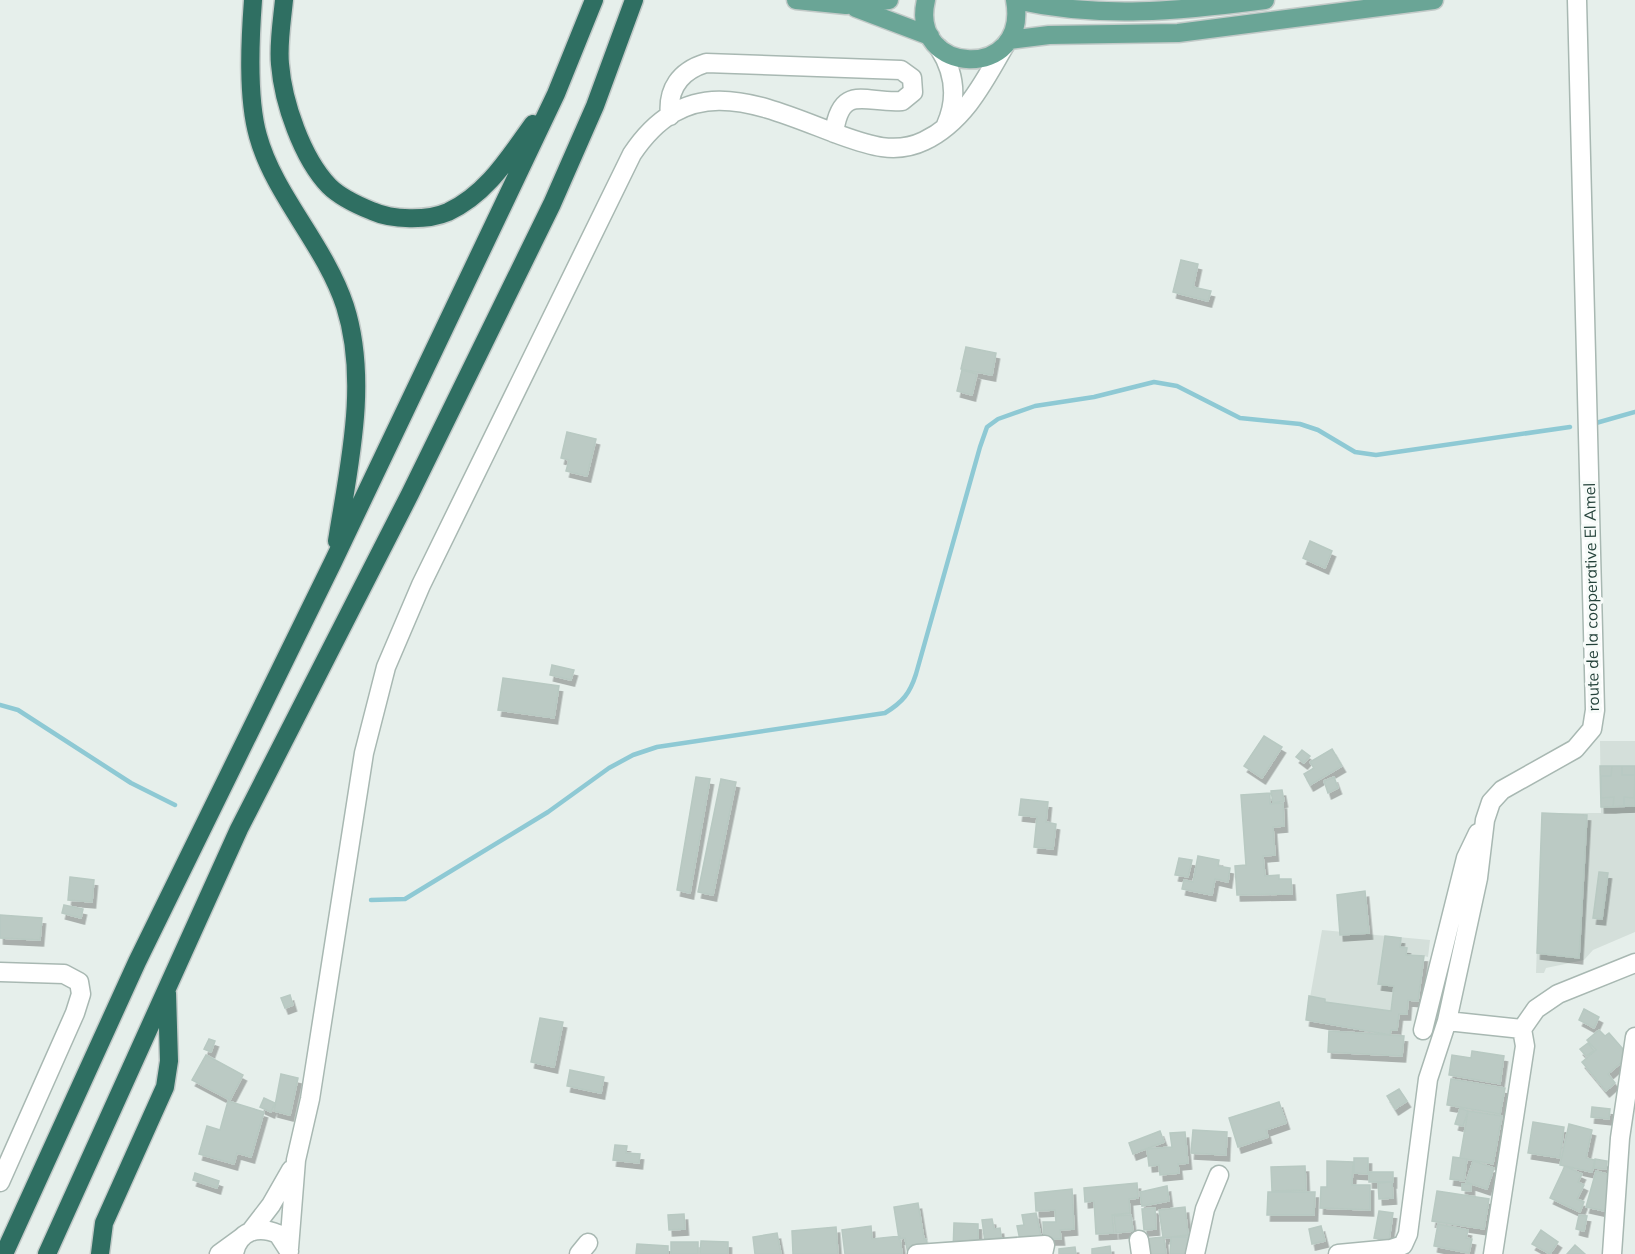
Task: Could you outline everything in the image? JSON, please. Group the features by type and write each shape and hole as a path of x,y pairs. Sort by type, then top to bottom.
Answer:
{"highway":[{"path":"253,0 252,58 258,136 278,182 330,269 345,307 354,345 356,381 353,438 333,562"},
{"path":"284,0 279,64 292,115 305,153 329,186 356,205 383,216 417,218 447,213 476,194 501,168 556,94"},
{"path":"4,1247 136,962 333,562 556,94 594,0"},
{"path":"47,1254 239,829 410,494 552,204 595,106 634,0"},
{"path":"100,1254 104,1223 165,1087 169,1061 167,988"}],"main road":[{"path":"796,0 846,5 897,21 935,42 955,58 973,60 990,56 1007,42 1017,21 1015,0 1071,10 1128,12 1185,10 1265,0"},
{"path":"846,5 889,0"},
{"path":"926,0 924,19 935,42"},
{"path":"1007,42 1049,36 1149,35 1198,31 1434,0"}],"street":[{"name":"route de la cooperative El Amel","path":"1408,1234 1428,1079 1447,1020 1478,878 1485,820 1491,801 1502,790 1575,749 1592,729 1595,710 1577,0"},
{"path":"935,42 953,81 953,104 946,127"},
{"path":"289,1251 296,1160 310,1099 364,753 393,648 421,585 632,154 651,129 670,116 707,101 738,100 873,146 898,148 922,142 946,127 972,100 1007,42"},
{"path":"670,116 670,97 678,79 686,72 706,63 901,70 912,78 913,92 902,101 860,98 844,103 837,112 834,132"},
{"path":"1423,1030 1466,858 1485,820"},
{"path":"1493,1254 1525,1046 1522,1029 1536,1009 1558,994 1635,963"},
{"path":"0,972 64,974 79,982 81,994 59,1052 0,1182"},
{"path":"1447,1020 1522,1029"},
{"path":"1612,1254 1620,1138 1635,1037"},
{"path":"242,1241 271,1204 296,1160"},
{"path":"1195,1254 1205,1209 1219,1175"},
{"path":"219,1254 269,1230 278,1234 289,1251"},
{"path":"1338,1254 1391,1249 1403,1245 1408,1234"},
{"path":"1408,1234 1416,1254"},
{"path":"917,1254 1045,1245 1043,1254"}],"shaded area":[{"path":"1600,741 1635,741 1635,932 1593,950 1584,960 1546,968 1544,973 1536,973 1542,813 1601,813"},
{"path":"1322,930 1430,940 1428,957 1424,956 1418,1001 1408,1000 1407,1014 1399,1014 1397,1030 1391,1030 1390,1035 1306,1020"}],"building":[{"path":"1181,260 1198,264 1193,287 1211,291 1208,301 1173,292"},
{"path":"966,347 996,353 992,375 961,369"},
{"path":"962,370 977,374 972,395 957,391"},
{"path":"567,432 596,439 587,476 566,471 569,460 561,458"},
{"path":"1310,541 1332,551 1325,568 1303,558"},
{"path":"552,665 574,670 571,680 550,675"},
{"path":"503,678 559,686 554,718 498,710"},
{"path":"1264,736 1282,747 1262,778 1244,766"},
{"path":"1332,749 1342,766 1310,785 1304,774 1314,768 1310,762"},
{"path":"1302,750 1310,756 1304,763 1296,757"},
{"path":"1600,766 1635,766 1635,806 1601,807"},
{"path":"1612,766 1622,766 1622,775 1635,775 1634,798 1624,797 1624,806 1613,807 1614,797 1601,798 1601,776 1611,776"},
{"path":"696,777 710,779 690,893 677,890"},
{"path":"1334,777 1338,788 1328,793 1324,781"},
{"path":"721,779 736,782 713,895 698,892"},
{"path":"1282,790 1284,801 1273,803 1271,791"},
{"path":"1270,793 1270,804 1283,803 1284,826 1273,827 1275,855 1263,856 1265,876 1279,875 1279,879 1291,879 1292,894 1237,895 1235,866 1246,865 1241,795"},
{"path":"1021,799 1048,802 1046,822 1056,824 1053,849 1034,847 1037,817 1019,815"},
{"path":"1542,813 1587,815 1579,958 1537,953"},
{"path":"1198,856 1219,860 1218,866 1230,868 1228,882 1215,879 1212,895 1182,889 1184,880 1193,882"},
{"path":"1179,858 1192,860 1188,877 1175,875"},
{"path":"1599,872 1608,873 1602,919 1593,918"},
{"path":"70,877 94,880 92,902 68,900"},
{"path":"1365,891 1369,933 1340,935 1337,895"},
{"path":"64,905 83,909 81,918 62,913"},
{"path":"0,915 42,918 40,940 0,938"},
{"path":"1385,936 1401,938 1400,947 1407,948 1406,955 1424,956 1418,1001 1408,1000 1407,1014 1399,1014 1397,1030 1391,1030 1390,1035 1306,1020 1309,996 1325,999 1325,1002 1391,1011 1394,986 1378,984"},
{"path":"290,995 293,1005 285,1008 281,998"},
{"path":"1584,1009 1599,1017 1594,1028 1579,1020"},
{"path":"540,1018 563,1022 554,1067 531,1062"},
{"path":"1599,1030 1605,1036 1609,1033 1629,1056 1608,1074 1615,1083 1606,1091 1582,1062 1596,1050 1587,1040"},
{"path":"1329,1031 1404,1036 1402,1056 1328,1052"},
{"path":"209,1039 215,1041 211,1052 204,1049"},
{"path":"1588,1043 1594,1051 1586,1056 1580,1049"},
{"path":"1472,1051 1504,1056 1500,1084 1449,1075 1452,1055 1471,1058"},
{"path":"206,1055 243,1075 230,1100 192,1080"},
{"path":"570,1070 604,1077 601,1093 567,1086"},
{"path":"281,1074 298,1078 290,1115 274,1111"},
{"path":"1451,1079 1505,1088 1500,1114 1447,1105"},
{"path":"1399,1089 1407,1101 1395,1109 1387,1096"},
{"path":"264,1098 275,1103 271,1112 260,1107"},
{"path":"228,1101 264,1112 251,1157 237,1153 234,1164 199,1154 207,1126 220,1130"},
{"path":"1279,1102 1286,1123 1266,1130 1268,1137 1238,1147 1229,1118"},
{"path":"1592,1107 1610,1109 1609,1119 1591,1117"},
{"path":"1460,1108 1468,1111 1463,1126 1455,1124"},
{"path":"1468,1111 1502,1116 1493,1164 1460,1158"},
{"path":"1533,1122 1564,1127 1560,1158 1528,1153"},
{"path":"1569,1124 1592,1130 1586,1158 1595,1160 1592,1172 1560,1165"},
{"path":"1193,1130 1227,1132 1226,1155 1191,1153"},
{"path":"1160,1131 1164,1142 1133,1154 1129,1143"},
{"path":"1185,1132 1188,1163 1178,1164 1179,1173 1160,1175 1159,1165 1149,1166 1147,1149 1172,1147 1170,1133"},
{"path":"615,1145 627,1146 626,1153 640,1154 639,1163 613,1160"},
{"path":"1453,1157 1467,1159 1464,1181 1450,1179"},
{"path":"1354,1158 1368,1158 1368,1174 1354,1173"},
{"path":"1595,1159 1607,1161 1606,1169 1594,1168"},
{"path":"1327,1161 1353,1162 1352,1185 1370,1185 1370,1210 1320,1208 1321,1187 1327,1187"},
{"path":"1473,1161 1494,1168 1487,1189 1466,1182"},
{"path":"1305,1166 1306,1190 1272,1191 1271,1167"},
{"path":"1565,1166 1582,1174 1578,1182 1584,1185 1577,1199 1584,1202 1580,1212 1550,1198"},
{"path":"1596,1171 1614,1176 1605,1211 1586,1207"},
{"path":"1369,1172 1393,1172 1393,1182 1369,1182"},
{"path":"195,1173 219,1181 217,1188 193,1180"},
{"path":"1392,1182 1393,1198 1379,1199 1378,1183"},
{"path":"1137,1183 1138,1198 1129,1199 1130,1213 1112,1215 1114,1233 1096,1234 1094,1201 1085,1202 1084,1188"},
{"path":"1462,1184 1471,1184 1471,1191 1462,1190"},
{"path":"1167,1186 1169,1201 1142,1206 1140,1192"},
{"path":"1072,1189 1074,1229 1060,1230 1061,1239 1044,1239 1043,1222 1056,1222 1055,1210 1036,1211 1035,1193"},
{"path":"1437,1191 1489,1199 1484,1229 1432,1221"},
{"path":"1268,1192 1315,1192 1314,1215 1267,1215"},
{"path":"918,1203 929,1254 908,1254 905,1238 899,1239 894,1207"},
{"path":"1185,1207 1188,1235 1164,1238 1166,1254 1147,1254 1145,1239 1163,1237 1159,1210"},
{"path":"1155,1208 1156,1229 1144,1230 1142,1209"},
{"path":"1379,1211 1393,1213 1389,1240 1374,1238"},
{"path":"1036,1213 1042,1241 1021,1245 1017,1226 1024,1225 1022,1215"},
{"path":"684,1214 685,1229 669,1230 668,1215"},
{"path":"1131,1215 1133,1231 1116,1233 1114,1216"},
{"path":"1579,1215 1587,1216 1584,1231 1576,1229"},
{"path":"992,1219 994,1229 1000,1228 1003,1248 986,1250 982,1220"},
{"path":"954,1223 978,1224 978,1251 953,1251"},
{"path":"1438,1224 1468,1230 1466,1238 1472,1239 1469,1253 1434,1246"},
{"path":"871,1226 872,1239 900,1236 902,1254 845,1254 842,1230"},
{"path":"1321,1226 1325,1241 1312,1244 1309,1229"},
{"path":"836,1227 838,1254 793,1254 792,1231"},
{"path":"1541,1230 1558,1242 1550,1254 1532,1244"},
{"path":"777,1233 781,1254 755,1254 753,1237"},
{"path":"1171,1237 1189,1237 1189,1254 1170,1254"},
{"path":"701,1241 728,1242 728,1254 700,1254"},
{"path":"671,1242 698,1242 698,1254 671,1254"},
{"path":"637,1244 668,1246 668,1254 636,1254"},
{"path":"1575,1245 1585,1254 1567,1254"},
{"path":"1110,1246 1111,1254 1092,1254 1092,1249"},
{"path":"1075,1247 1076,1254 1059,1254 1059,1249"}],"waterway":[{"path":"371,900 405,899 548,812 609,768 633,755 657,747 885,713 897,705 914,681 980,447 987,427 998,419 1035,406 1094,397 1154,382 1177,386 1240,418 1300,424 1318,430 1355,452 1376,455 1570,427"},
{"path":"1596,423 1635,412"},
{"path":"0,705 18,710 131,783 175,805"}]}
